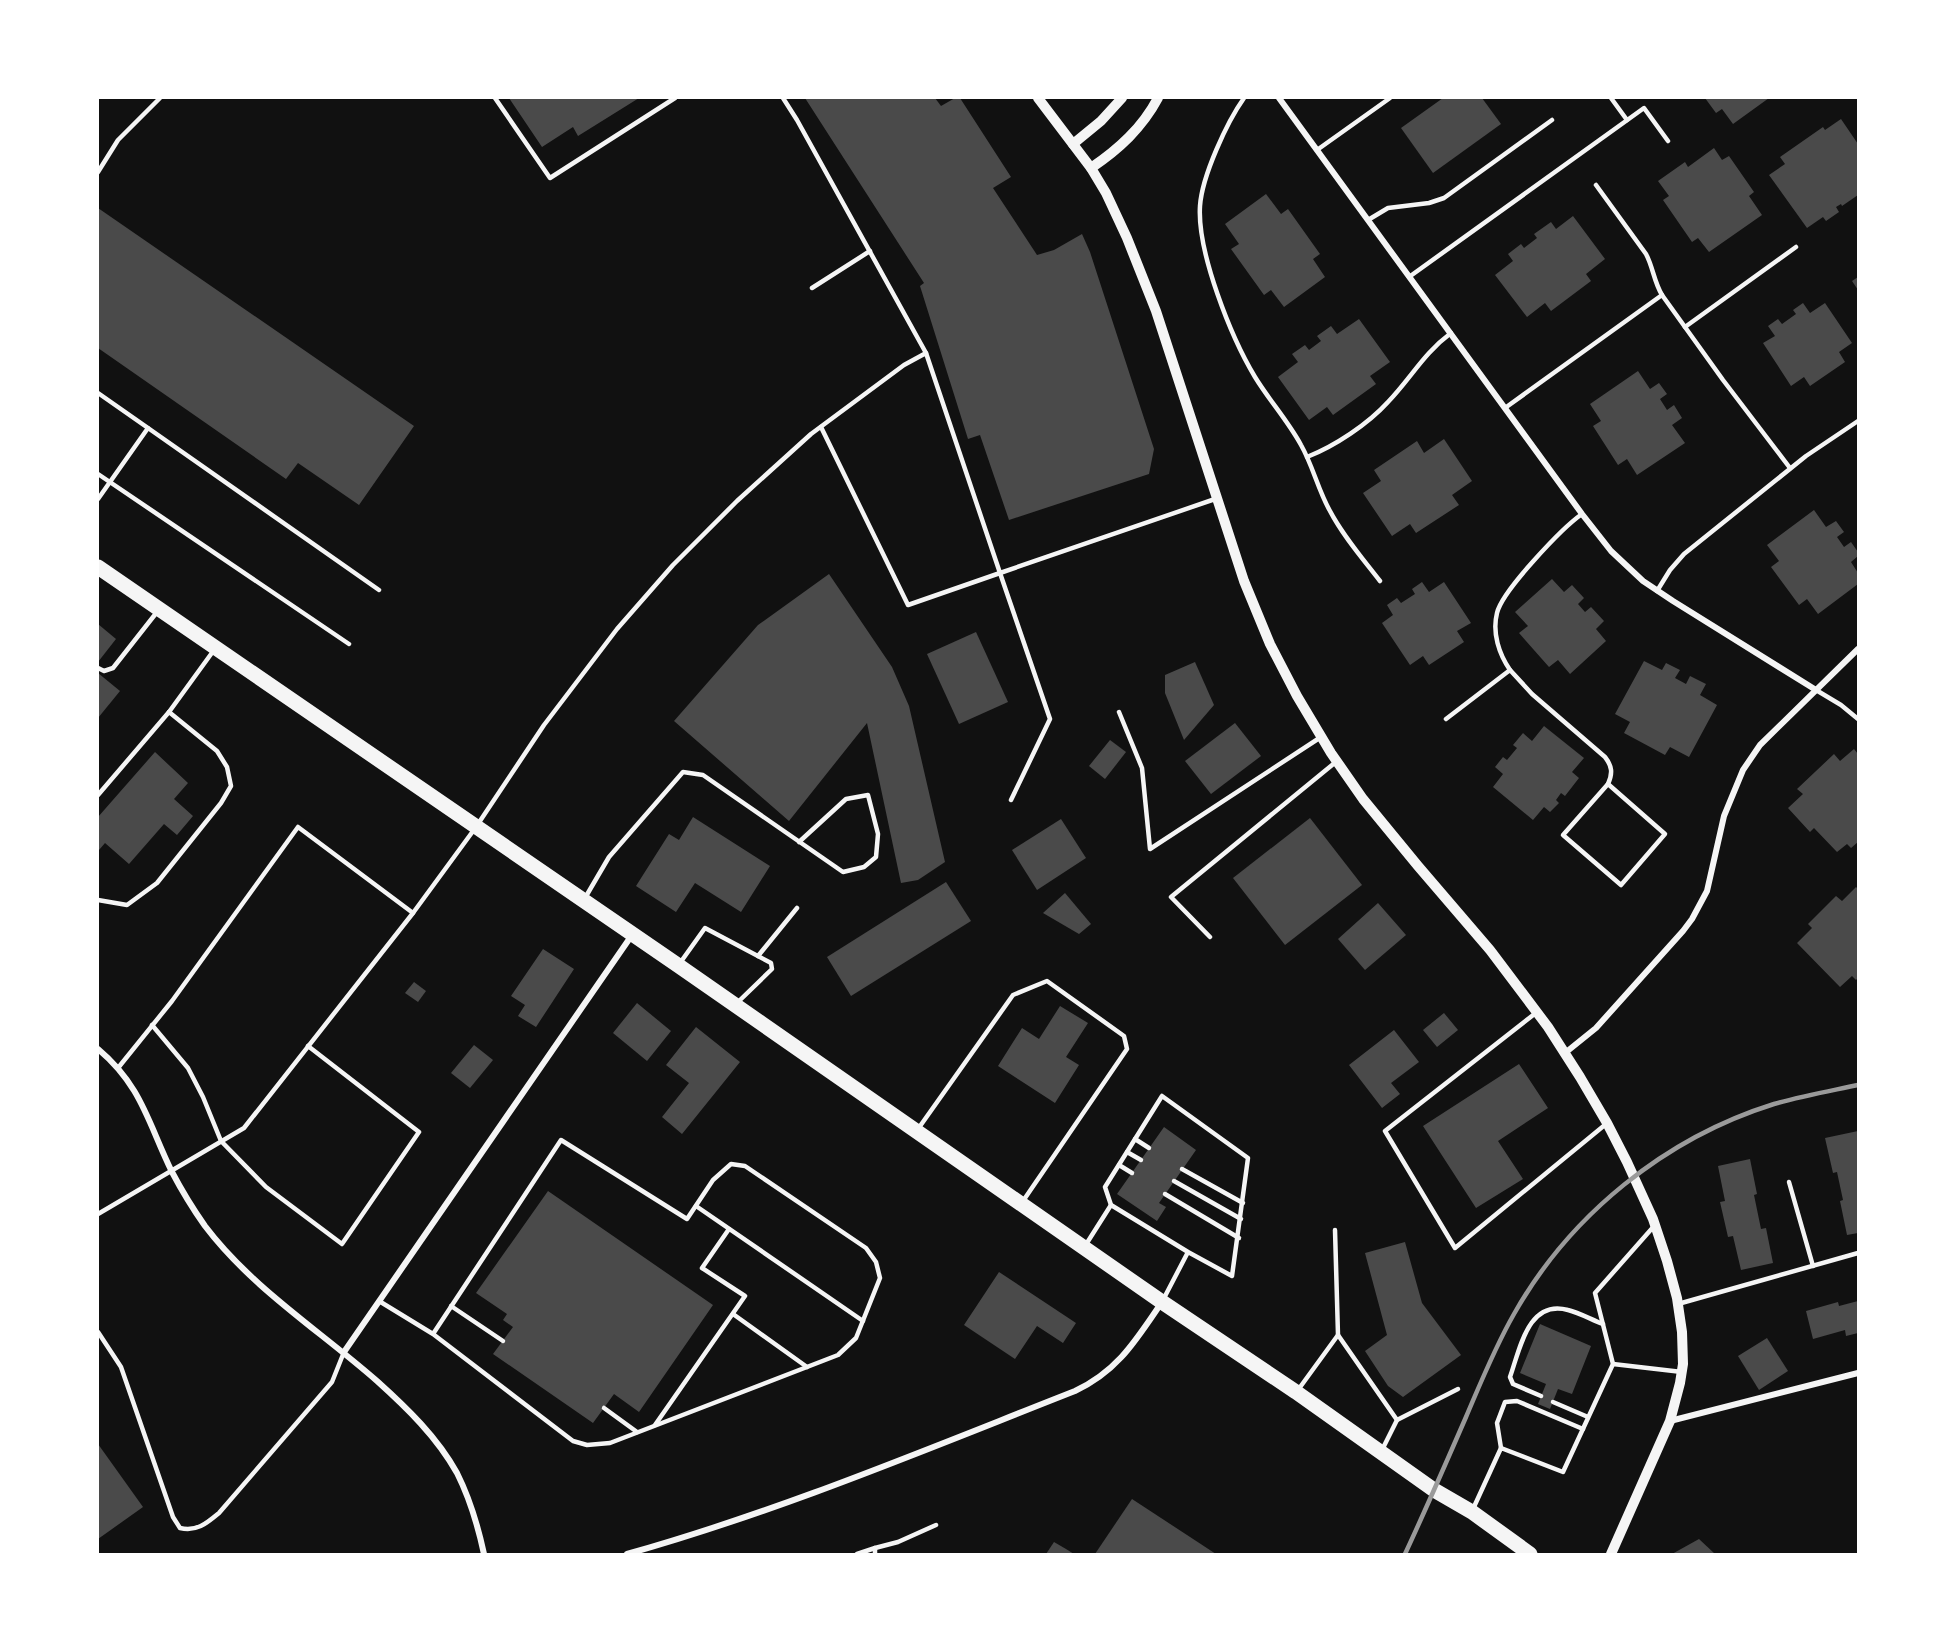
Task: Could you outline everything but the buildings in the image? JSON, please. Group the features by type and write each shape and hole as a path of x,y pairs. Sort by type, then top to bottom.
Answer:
{"main road":[{"path":"98,569 679,966 1162,1302 1296,1392 1434,1490 1472,1512 1530,1554"}],"street":[{"path":"1038,98 1091,168 1117,214 1145,284 1236,557 1262,626 1289,681 1321,737 1374,812 1491,950 1565,1053 1607,1123 1655,1225 1678,1304 1683,1348 1682,1372 1670,1421 1611,1554"},
{"path":"1073,144 1108,114 1122,98"},
{"path":"1091,168 1127,140 1146,120 1158,98"},
{"path":"1279,98 1582,514 1621,561 1657,591 1816,690"},
{"path":"1565,1053 1588,1036 1683,932 1707,891 1724,816 1743,770 1760,745 1858,648"},
{"path":"344,1352 632,934"},
{"path":"98,1049 118,1068 139,1097 172,1171 196,1213 236,1261 264,1288 344,1352 411,1413 446,1455 471,1504 484,1554"},
{"path":"627,1554 738,1520 1075,1391 1098,1378 1119,1362 1162,1302"},
{"path":"1670,1421 1858,1373"}],"lane":[{"path":"98,172 118,140 160,98"},
{"path":"495,98 550,178 675,98"},
{"path":"783,98 926,353 1050,719 1011,800"},
{"path":"1244,98 1203,183 1200,217 1203,244 1220,299 1241,351 1257,380 1296,437 1331,514 1380,581"},
{"path":"1317,150 1390,98"},
{"path":"1611,98 1627,120"},
{"path":"1410,277 1644,108 1668,141"},
{"path":"1368,220 1388,208 1430,203 1444,198 1552,120"},
{"path":"1596,185 1646,254 1662,295 1790,468"},
{"path":"1685,327 1796,247"},
{"path":"812,288 870,251"},
{"path":"1504,408 1662,295"},
{"path":"1307,457 1334,444 1379,411 1394,396 1425,356 1451,333"},
{"path":"98,1214 244,1128 412,914 476,827 544,725 617,629 672,566 717,521 821,427 904,364 926,353"},
{"path":"98,393 379,590"},
{"path":"1657,591 1670,570 1684,554 1790,468 1858,421"},
{"path":"821,427 908,605 1218,498"},
{"path":"98,499 148,428"},
{"path":"98,474 349,644"},
{"path":"1582,514 1555,537 1500,603 1496,620 1497,645 1510,670 1532,694 1605,757 1611,768 1612,774 1608,784 1563,835 1620,885 1665,834 1608,784"},
{"path":"98,668 104,671 113,668 159,609"},
{"path":"98,795 169,712 215,648"},
{"path":"1446,719 1510,670"},
{"path":"1816,690 1841,705 1858,719"},
{"path":"98,900 127,905 157,883 221,803 231,786 227,767 217,752 169,712"},
{"path":"1119,712 1142,768 1150,849 1321,737"},
{"path":"1209,937 1171,897 1337,761"},
{"path":"583,900 609,857 683,772 703,775 799,842 843,872 864,867 876,857 878,834 868,795 846,799 799,842"},
{"path":"118,1068 172,1001 298,827 412,914"},
{"path":"758,956 797,908"},
{"path":"679,966 705,928 771,963 772,969 735,1005"},
{"path":"917,1131 1013,995 1047,981 1124,1036 1127,1049 1021,1204"},
{"path":"1537,1012 1385,1131 1455,1248 1607,1123"},
{"path":"152,1025 188,1068 221,1141 266,1187 342,1244 419,1132 308,1046"},
{"path":"1162,1096 1248,1158 1239,1238 1232,1276 1111,1205 1105,1187 1135,1139 1162,1096"},
{"path":"1135,1139 1149,1148"},
{"path":"379,1301 433,1334 573,1441 587,1445 610,1443 838,1355 856,1338 880,1278 876,1262 866,1248 745,1166 731,1164 713,1180 687,1219 561,1140 433,1334"},
{"path":"1127,1152 1141,1160"},
{"path":"1119,1165 1132,1173"},
{"path":"1182,1169 1243,1203"},
{"path":"1174,1181 1241,1219"},
{"path":"1789,1182 1814,1266"},
{"path":"1165,1194 1239,1238"},
{"path":"1084,1247 1111,1205"},
{"path":"696,1206 863,1321"},
{"path":"1501,1448 1563,1473 1613,1364 1595,1293 1655,1225"},
{"path":"655,1425 745,1296 702,1268 729,1229"},
{"path":"1335,1230 1338,1335 1397,1420"},
{"path":"1162,1302 1188,1252"},
{"path":"1678,1304 1858,1253"},
{"path":"451,1306 503,1341"},
{"path":"1542,1396 1514,1384 1509,1377 1531,1320 1547,1308 1566,1310 1603,1324"},
{"path":"733,1314 807,1366"},
{"path":"98,1332 121,1367 173,1517 180,1528 190,1530 203,1526 219,1513 332,1382 344,1352"},
{"path":"1296,1392 1338,1335"},
{"path":"1613,1364 1682,1372"},
{"path":"1516,1401 1522,1388"},
{"path":"1380,1452 1397,1420 1458,1389"},
{"path":"1472,1512 1501,1448 1497,1423 1505,1402 1516,1401 1583,1429"},
{"path":"1553,1402 1588,1417"},
{"path":"604,1408 637,1432"},
{"path":"857,1554 875,1551 936,1525"}],"railway":[{"path":"1405,1554 1507,1326 1537,1278 1563,1244 1592,1213 1659,1159 1695,1137 1774,1104 1858,1085"}]}
